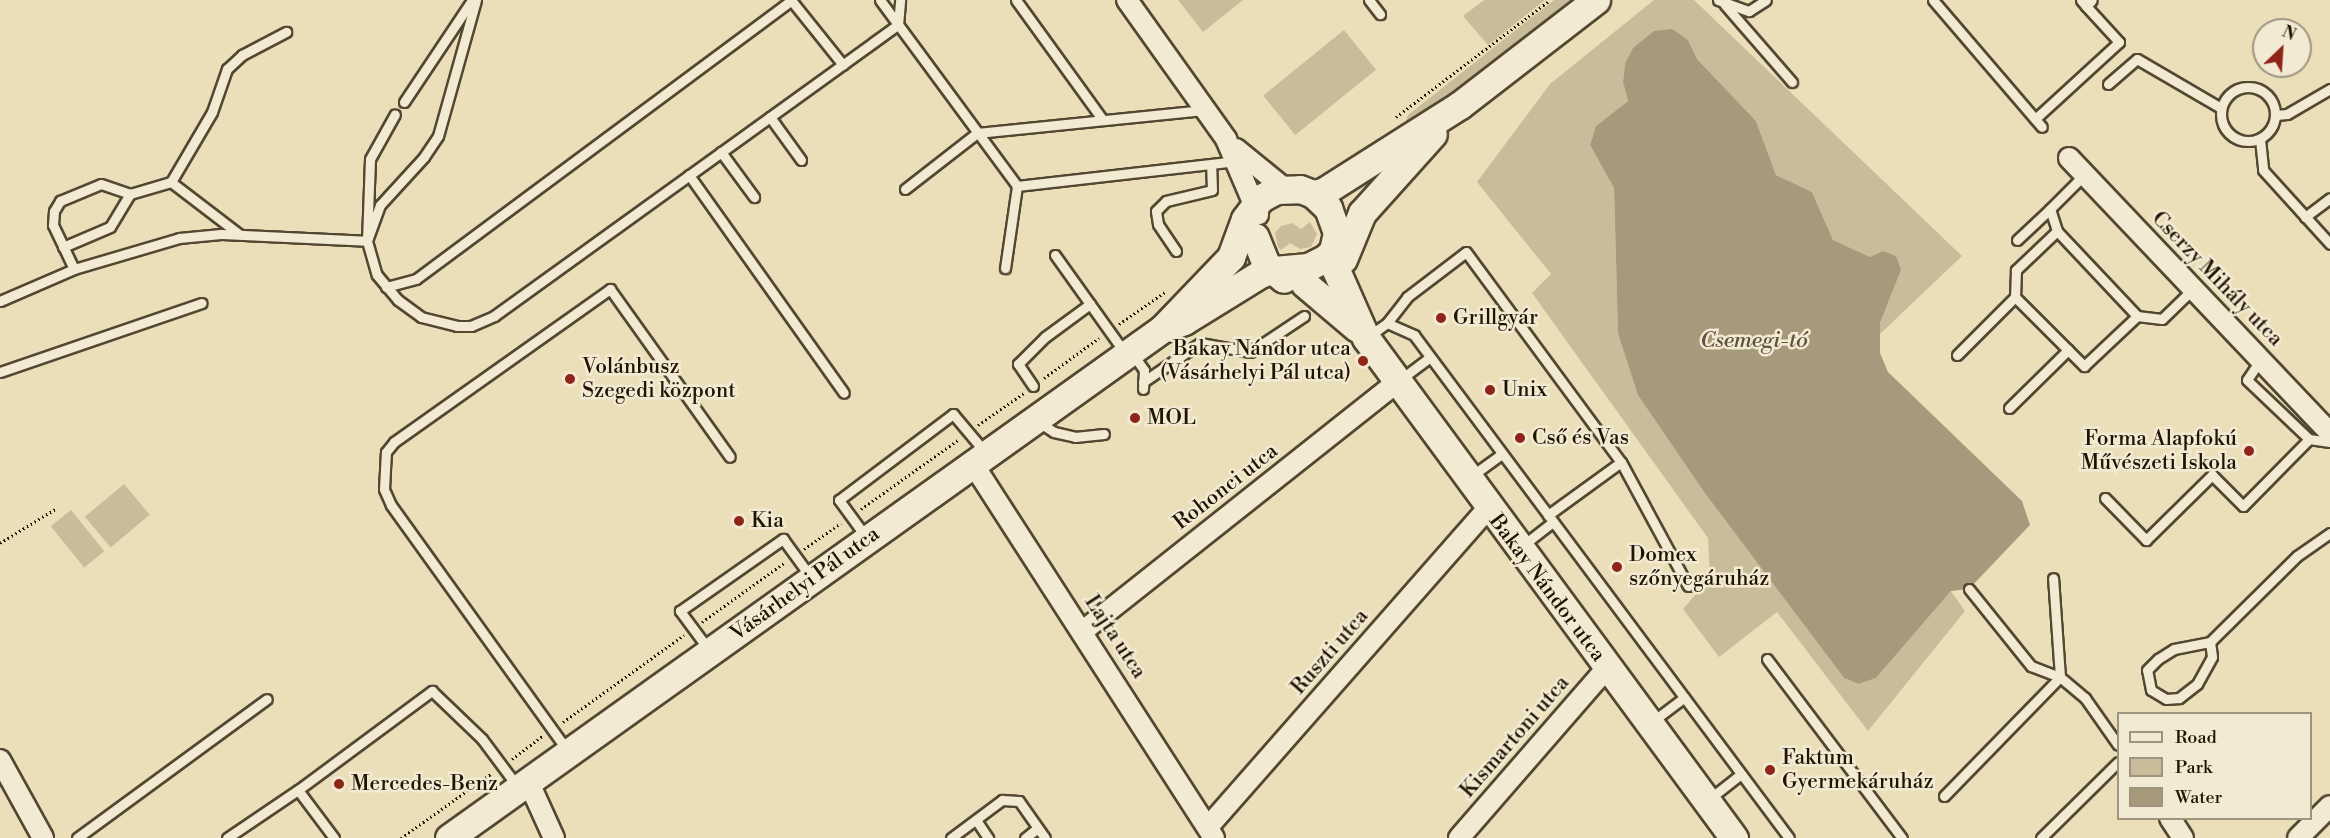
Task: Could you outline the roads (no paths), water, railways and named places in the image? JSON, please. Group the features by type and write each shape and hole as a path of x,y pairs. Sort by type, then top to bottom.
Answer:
{"main road":[{"name":"Vásárhelyi Pál utca","path":"448,838 1162,329 1206,287 1239,264 1257,221 1275,208 1318,198 1323,192 1460,105 1596,0"},
{"name":"Vásárhelyi Pál utca","path":"1285,277 1335,251 1385,184 1460,105"},
{"name":"Vásárhelyi Pál utca","path":"1162,329 1194,325 1335,251 1358,202 1385,184"},
{"path":"1285,277 1257,221 1285,189 1318,198 1335,220 1335,251"},
{"name":"Bakay Nándor utca","path":"1335,251 1372,332 1398,381 1518,549 1734,838"},
{"name":"Bakay Nándor utca","path":"1285,277 1372,332"}],"street":[{"path":"1127,0 1226,139 1237,161 1257,221"},
{"path":"1226,139 1253,166 1285,189"},
{"name":"Cserzy Mihály utca","path":"2069,158 2330,433"},
{"name":"Rohonci utca","path":"1083,631 1398,381"},
{"name":"Lajta utca","path":"980,459 1083,631 1211,833"},
{"name":"Ruszti utca","path":"1211,833 1488,508"},
{"name":"Kismartoni utca","path":"1459,838 1607,668"},
{"path":"0,760 43,838"},
{"path":"524,786 554,838"},
{"path":"2298,838 2330,806"},
{"path":"2171,820 2183,838"}],"lane":[{"path":"404,102 474,0"},
{"path":"367,241 380,205 424,157 438,136 474,0"},
{"path":"386,287 416,279 791,0 843,65"},
{"path":"880,0 1017,186 1005,268"},
{"path":"395,114 370,159 367,241 370,260 386,287 409,309 433,321 457,326 482,322 898,25 900,0"},
{"path":"1016,0 1102,119"},
{"path":"1369,0 1380,14"},
{"path":"1722,3 1749,12 1766,0"},
{"path":"1933,0 2042,127"},
{"path":"2035,119 2119,42 2086,2"},
{"path":"1722,3 1792,82"},
{"path":"74,269 53,225 54,211 60,201 102,184 130,194 171,182 212,112 227,69 242,55 286,32"},
{"path":"2108,84 2137,59 2221,108"},
{"path":"2252,87 2269,96 2276,115 2274,125 2260,139 2250,142 2231,136 2221,118 2221,108 2232,92 2252,87"},
{"path":"2276,115 2287,114 2330,89"},
{"path":"905,189 977,134 1102,119 1206,110"},
{"path":"770,117 801,160"},
{"path":"2260,139 2263,170 2330,244"},
{"path":"721,152 754,197"},
{"path":"1017,186 1237,161"},
{"path":"1176,251 1158,224 1156,211 1166,201 1212,190 1211,164"},
{"path":"2017,240 2085,174"},
{"path":"689,175 844,393"},
{"path":"171,182 239,234"},
{"path":"63,247 110,227 130,194"},
{"path":"2305,217 2330,198"},
{"path":"2050,208 2057,231 2138,316 2162,319 2193,289"},
{"path":"1957,355 2015,297 2016,270 2057,231"},
{"path":"0,301 74,269 170,240 239,234 367,241"},
{"path":"1372,332 1407,297 1466,252 1621,462 1688,586"},
{"path":"1055,255 1090,304 1144,370 1143,385 1200,343 1250,352 1304,316"},
{"path":"570,753 391,505 384,489 386,452 394,442 610,289 730,457"},
{"path":"2015,297 2084,366 2138,316"},
{"path":"0,372 201,303"},
{"path":"1033,386 1018,364 1045,337 1090,304"},
{"path":"1372,332 1414,335 1789,838"},
{"path":"2009,408 2068,350"},
{"path":"1398,381 1430,357"},
{"path":"2261,359 2247,380 2309,439 2330,442"},
{"path":"867,539 839,500 953,414 980,459"},
{"path":"1035,420 1054,432 1075,437 1104,434"},
{"path":"2105,498 2146,540 2212,475 2243,506 2309,439"},
{"path":"1467,479 1502,454"},
{"path":"1518,549 1621,462"},
{"path":"2210,642 2212,657 2197,684 2179,698 2166,699 2151,690 2147,670 2158,659 2174,649 2210,642 2297,556 2330,533"},
{"path":"710,652 680,611 783,539 812,579"},
{"path":"1944,796 2060,677 2053,578"},
{"path":"1969,589 2031,666 2060,677 2085,698 2117,744"},
{"path":"1767,658 1902,838"},
{"path":"227,838 298,790 432,691 482,739 524,786"},
{"path":"1649,724 1684,698"},
{"path":"77,838 267,699"},
{"path":"2041,838 2117,763"},
{"path":"1706,801 1741,774"},
{"path":"298,790 334,838"},
{"path":"951,838 1002,800 1019,801 1045,838"},
{"path":"976,820 988,838"},
{"path":"1025,838 1038,828"}],"water":[{"name":"Csemegi-tó","path":"1672,29 1688,40 1697,59 1756,121 1776,175 1812,192 1833,240 1870,257 1883,251 1896,256 1901,270 1880,323 1880,353 1888,372 2022,501 2030,525 1969,589 1951,591 1876,678 1859,684 1844,678 1707,496 1638,395 1618,333 1614,188 1590,145 1596,126 1628,101 1623,82 1625,64 1633,48 1654,31"}],"place":[{"name":"Grillgyár","path":"1441,318"},
{"name":"Bakay Nándor utca (Vásárhelyi Pál utca)","path":"1363,361"},
{"name":"Volánbusz Szegedi központ","path":"570,379"},
{"name":"Unix","path":"1490,390"},
{"name":"MOL","path":"1135,418"},
{"name":"Cső és Vas","path":"1520,438"},
{"name":"Forma Alapfokú Művészeti Iskola","path":"2249,451"},
{"name":"Kia","path":"739,521"},
{"name":"Domex szőnyegáruház","path":"1617,567"},
{"name":"Faktum Gyermekáruház","path":"1770,770"},
{"name":"Mercedes-Benz","path":"339,784"}]}
